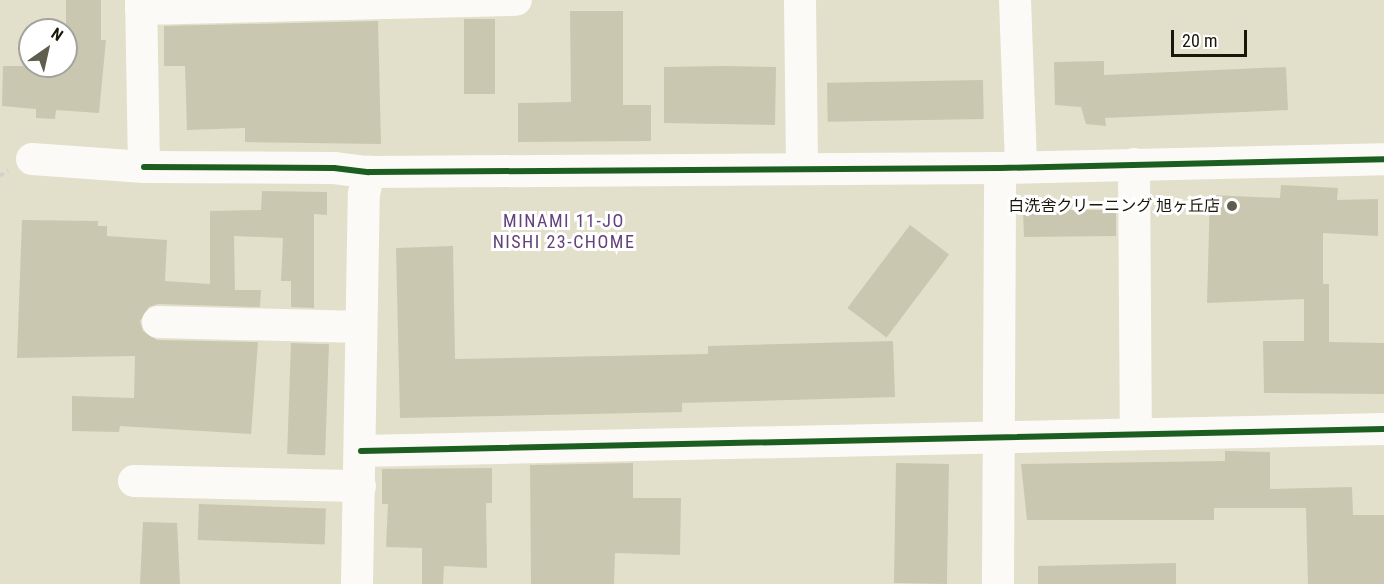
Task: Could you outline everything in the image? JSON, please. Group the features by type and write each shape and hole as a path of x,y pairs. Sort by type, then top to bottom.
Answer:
{"street":[{"path":"144,167 141,4 516,0"},
{"path":"800,0 802,167"},
{"path":"998,584 998,438 1015,0"},
{"path":"32,159 144,167 369,172 1010,167 1384,159"},
{"path":"1134,165 1136,435"},
{"path":"357,584 364,194 369,172"},
{"path":"158,322 361,327"},
{"path":"361,452 1384,429"},
{"path":"134,481 360,486"}],"building":[{"path":"66,0 101,0 101,40 106,40 99,113 56,110 55,119 36,118 36,109 2,106 3,66 18,66 18,78 78,78 78,18 66,18"},
{"path":"570,11 623,11 623,105 651,105 651,141 518,142 518,103 571,102"},
{"path":"464,19 495,19 495,94 464,94"},
{"path":"378,21 381,144 245,142 245,128 187,130 185,66 164,66 164,26"},
{"path":"1104,61 1104,75 1286,67 1288,110 1105,118 1106,126 1086,124 1081,107 1055,105 1054,62"},
{"path":"664,67 776,67 775,125 664,123"},
{"path":"983,80 984,119 828,122 827,83"},
{"path":"1281,185 1338,188 1337,200 1378,199 1378,236 1323,233 1323,284 1329,284 1329,342 1384,343 1384,394 1264,393 1263,341 1304,341 1304,299 1207,303 1210,195 1280,198"},
{"path":"262,191 327,192 327,215 314,214 314,308 291,307 291,281 281,281 283,238 234,236 235,290 261,290 260,307 158,304 149,307 140,321 143,331 157,340 258,342 251,434 120,426 119,432 72,431 72,396 134,398 135,356 17,358 22,220 98,221 98,226 107,226 107,236 167,240 165,281 210,284 210,211 261,210"},
{"path":"1116,210 1116,236 1024,237 1023,211"},
{"path":"910,225 949,254 887,338 847,308"},
{"path":"453,246 455,359 708,354 708,346 893,341 895,397 682,403 682,412 400,418 396,248"},
{"path":"291,343 329,344 325,455 287,454"},
{"path":"1225,451 1270,452 1270,489 1352,487 1353,515 1384,515 1384,584 1308,584 1306,508 1214,508 1214,520 1027,520 1021,464 1225,461"},
{"path":"633,463 633,498 681,498 680,555 615,553 614,584 531,584 530,465"},
{"path":"896,463 949,464 947,584 894,583"},
{"path":"492,468 492,503 486,503 487,568 444,566 443,584 422,584 422,548 386,547 388,504 382,504 382,469"},
{"path":"199,504 326,508 325,544 198,540"},
{"path":"143,522 177,523 180,584 140,584"},
{"path":"1176,563 1176,584 1038,584 1038,566"}],"cycle path":[{"path":"144,167 334,168 369,172 1000,168 1384,159"},
{"path":"361,451 1384,429"}],"place":[{"name":"白洗舎クリーニング 旭ヶ丘店","path":"1232,206"}],"district":[{"name":"MINAMI 11-JO NISHI 23-CHOME","path":"564,232"}]}
